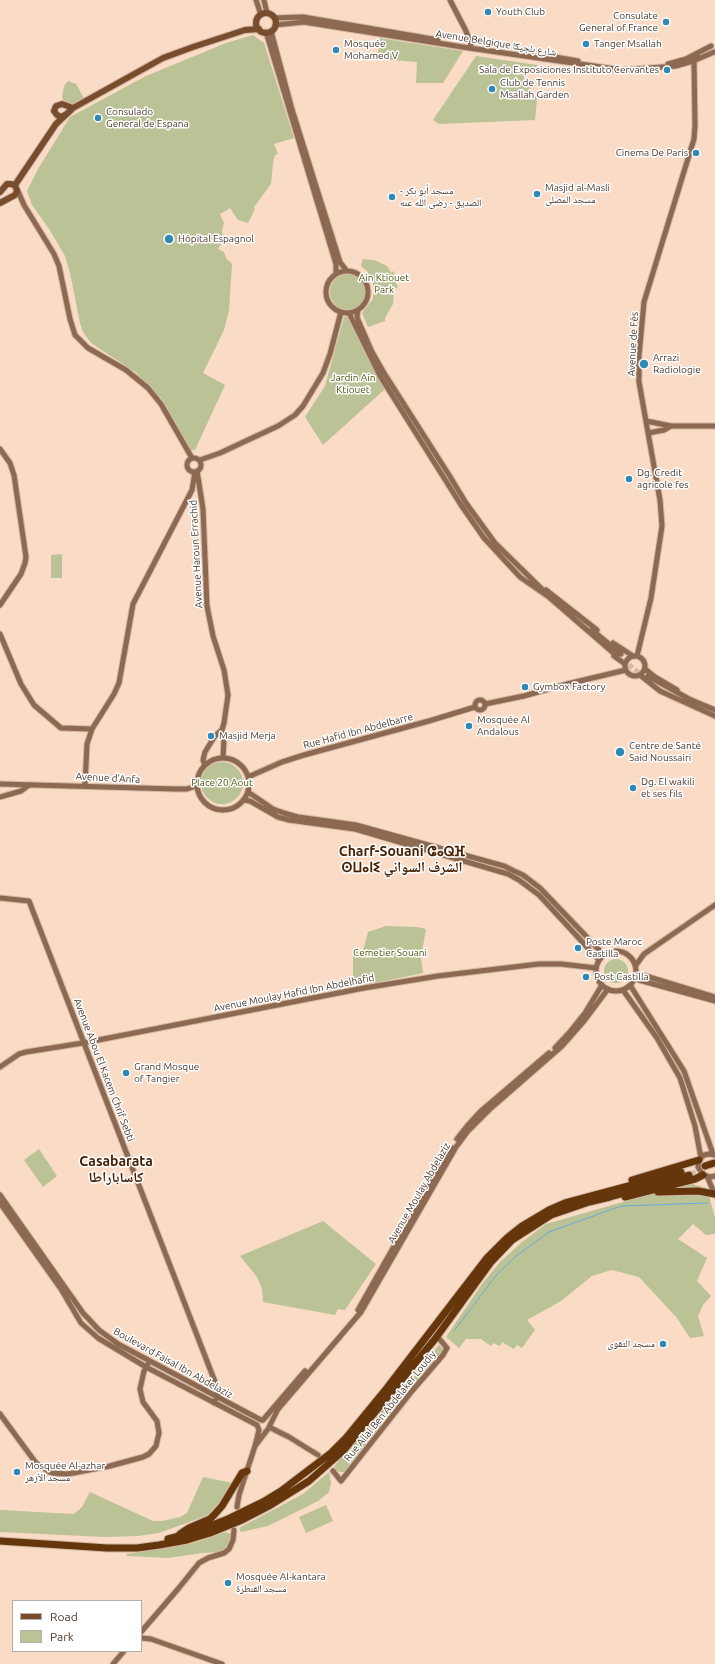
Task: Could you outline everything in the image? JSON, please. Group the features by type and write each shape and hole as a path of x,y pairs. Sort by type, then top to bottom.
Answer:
{"highway":[{"path":"0,1541 102,1548 137,1548 187,1540 242,1520 269,1506 309,1481 343,1451 438,1339 491,1262 512,1240 537,1222 551,1215 610,1194 627,1182 700,1159"},
{"path":"610,1194 627,1197 652,1191 695,1179 715,1165"},
{"path":"0,1537 113,1544 139,1543 173,1538 228,1519 263,1502 281,1491 326,1457 346,1438 430,1334 487,1258 507,1238 528,1222 565,1203 610,1194 689,1172"},
{"path":"652,1191 698,1191 715,1195"},
{"path":"173,1538 189,1528 210,1519 222,1506 242,1473 247,1471"}],"main road":[{"path":"256,0 264,14 274,18 275,25 269,32"},
{"path":"245,30 264,14 264,0"},
{"path":"450,0 466,31 471,45"},
{"name":"Avenue Belgique شارع بلجيكا","path":"274,18 303,17 471,45 621,66 667,64 697,55"},
{"path":"256,22 259,30"},
{"name":"Avenue Belgique شارع بلجيكا","path":"275,25 304,22 622,70 676,66 714,53"},
{"path":"0,203 16,193 16,187 56,124 73,108 163,58 212,40 245,30 269,32"},
{"path":"269,32 340,262 346,270"},
{"path":"269,32 291,118 336,264 336,273"},
{"path":"694,61 697,55 711,46 715,41"},
{"path":"711,46 714,53"},
{"name":"Avenue de Fès","path":"635,656 651,598 662,526 660,500 640,382 639,367 644,302 694,140 696,125 694,61"},
{"path":"56,124 55,108 62,105 73,108"},
{"path":"62,105 67,109 66,114"},
{"path":"56,114 61,117 66,114"},
{"path":"24,205 13,196 5,194 2,190 8,184 16,187 24,205 51,248 59,266 70,319 75,335 88,348 126,370 148,388 165,410 192,458"},
{"path":"346,270 360,274 368,284 368,296 363,307 349,313 341,312 332,306 326,296 327,284 336,273 346,270"},
{"path":"358,310 358,320 372,352 384,373 450,475 466,503 494,543 557,608 625,664 626,670 633,676 640,675 645,668"},
{"path":"196,471 189,469 187,465 188,461 192,458 197,458 200,460 220,453 278,426 295,415 303,406 324,373 341,312"},
{"path":"349,313 380,376 464,510 493,548 520,577 563,602 621,650 644,662 645,668 655,677 715,716"},
{"path":"646,421 671,426 715,426"},
{"path":"648,433 664,430 671,426"},
{"path":"0,448 10,464 14,475 26,563 21,574 0,606"},
{"path":"85,785 87,746 92,729 117,689 133,604 192,490 196,471 201,466 200,460"},
{"name":"Avenue Haroun Errachid","path":"196,471 202,492 207,606 211,627 224,670 227,688 227,708 222,730 224,739 223,758"},
{"path":"192,490 202,492"},
{"path":"540,589 619,655"},
{"path":"0,634 22,684 34,705 62,728 92,729"},
{"path":"625,664 628,659 635,656"},
{"name":"Rue Hafid Ibn Abdelbarre","path":"248,777 294,758 429,722 475,707 478,700 482,700 485,704 524,696 566,684 626,670"},
{"path":"640,675 660,691 706,709 715,710"},
{"path":"648,678 706,709"},
{"name":"Avenue Haroun Errachid","path":"205,765 203,760 205,752 215,736 222,730"},
{"path":"223,758 236,761 241,765 248,777 248,792 244,800 232,809 217,810 203,802 196,786 198,774 205,765 210,761 223,758"},
{"name":"Avenue d'Anfa","path":"0,784 85,785 139,789 187,789 196,786"},
{"name":"Avenue d'Anfa","path":"0,797 21,791 29,785"},
{"name":"Avenue d'Anfa","path":"187,789 199,795"},
{"path":"248,792 273,809 284,813 298,817 356,825 504,866 540,888 604,955"},
{"path":"244,800 254,803 278,816 289,820 355,829 508,874 519,880 539,895 599,960"},
{"name":"Avenue Abou El Kacem Chrif Sebti","path":"0,898 29,901 215,1381 218,1391 215,1400"},
{"path":"636,965 644,954 715,905"},
{"path":"618,950 631,956 636,965 636,973 635,979 630,985 623,990 613,991 602,985 598,980 596,968 599,960 604,955 618,950"},
{"path":"631,956 644,954"},
{"name":"Avenue Moulay Hafid Ibn Abdelhafid","path":"0,1067 21,1054 364,988 438,976 548,964 596,968"},
{"path":"636,973 715,997"},
{"path":"635,979 715,1001"},
{"name":"Avenue Moulay Abdelaziz","path":"520,1080 569,1033 589,1007 602,985"},
{"path":"630,985 684,1071 714,1154 704,1155 700,1159"},
{"name":"Avenue Moulay Abdelaziz","path":"255,1446 268,1428 278,1409 348,1328 363,1308 462,1132 474,1118 562,1046 577,1030 608,989"},
{"path":"623,990 658,1038 680,1078 695,1126 700,1159 699,1170 715,1176"},
{"name":"Avenue Moulay Abdelaziz","path":"237,1507 255,1446 258,1427 262,1420 356,1313 422,1197 452,1151"},
{"path":"705,1172 715,1195"},
{"name":"Boulevard Faisal Ibn Abdelaziz","path":"0,1195 93,1325 114,1341 150,1361 215,1400 258,1427 268,1428 268,1422 215,1400 146,1367 98,1338 81,1323 61,1289 0,1203"},
{"name":"Rue Allal Ben Abdelaker Loudiy","path":"332,1471 340,1481 447,1350 447,1348 438,1339"},
{"path":"0,1414 36,1463 51,1473 68,1474 110,1466 143,1457 149,1454 156,1446 159,1433 157,1421 143,1402 140,1389 146,1367 150,1361"},
{"path":"268,1428 289,1437 318,1455"},
{"path":"142,1631 199,1563 208,1558 224,1553 229,1549 233,1540 234,1530"},
{"path":"144,1638 155,1644 212,1664"},
{"path":"144,1638 222,1664"},
{"path":"113,1664 123,1652"}],"green space":[{"path":"253,35 264,43 294,138 274,144 278,154 275,155 273,163 271,184 254,207 255,209 248,223 238,220 230,208 220,214 224,223 222,231 223,241 218,249 224,252 226,258 232,264 229,311 224,330 203,373 225,385 195,450 190,450 162,399 135,372 91,343 83,332 65,256 51,232 32,205 27,191 38,169 70,117 146,76 226,43"},
{"path":"379,38 463,51 443,83 416,83 417,62 378,59"},
{"name":"Club de Tennis Msallah Garden","path":"476,56 537,65 538,68 525,72 524,79 537,99 535,120 439,124 433,120"},
{"path":"68,81 76,84 85,100 72,106 63,100 62,97 64,86"},
{"name":"Ain Ktiouet Park","path":"363,259 374,260 387,266 391,273 394,271 398,287 394,289 393,304 385,318 385,321 368,327 362,313 373,299 373,283 367,271 361,266"},
{"path":"348,274 361,279 366,292 361,305 348,310 335,305 330,292 335,279"},
{"name":"Jardin Ain Ktiouet","path":"344,317 349,317 365,353 385,389 323,445 305,417 325,386"},
{"path":"62,554 62,578 51,578 51,555"},
{"name":"Place 20 Aout","path":"218,762 226,762 234,765 240,771 243,783 240,795 234,801 226,804 218,804 210,801 204,795 201,787 201,779 204,771 210,765"},
{"name":"Cemetier Souani","path":"386,926 417,927 426,929 421,957 423,973 366,985 353,980 353,949 363,951 368,932"},
{"path":"616,959 621,960 627,966 627,976 621,982 616,983 611,982 605,976 604,971 605,966 611,960"},
{"path":"39,1149 57,1176 43,1187 24,1160"},
{"path":"689,1183 707,1188 715,1218 715,1234 706,1235 693,1224 678,1239 707,1258 697,1281 711,1296 703,1305 698,1316 704,1336 690,1338 677,1318 639,1277 612,1270 592,1276 561,1301 527,1320 535,1330 522,1348 517,1345 514,1349 502,1342 500,1346 493,1343 491,1346 481,1339 466,1339 459,1348 446,1337 482,1284 501,1261 522,1242 546,1224"},
{"path":"323,1221 376,1264 345,1310 338,1309 335,1315 263,1302 262,1289 257,1277 240,1256"},
{"path":"439,1345 444,1350 344,1472 339,1472 333,1468 409,1376 412,1377"},
{"path":"329,1472 331,1483 329,1492 318,1501 268,1526 241,1532 239,1528 303,1494"},
{"path":"203,1477 233,1483 214,1510 208,1515 159,1533 138,1536 105,1537 0,1532 0,1510 74,1514 82,1507 90,1492 153,1521 162,1521 180,1517 187,1513"},
{"path":"326,1505 333,1521 306,1533 299,1517"},
{"path":"225,1532 231,1534 228,1545 220,1552 168,1558 126,1556 127,1554 194,1543"}],"waterway":[{"path":"454,1331 498,1273 516,1256 549,1232 621,1206 708,1203"},
{"path":"423,1371 434,1357"}],"tunnel":[{"path":"623,660 643,676"},
{"path":"689,1175 706,1170"}],"place":[{"name":"Youth Club","path":"488,12"},
{"name":"Consulate General of France","path":"666,22"},
{"name":"Tanger Msallah","path":"586,44"},
{"name":"Mosquée Mohamed V","path":"336,50"},
{"name":"Sala de Exposiciones Instituto Cervantes","path":"667,70"},
{"name":"Club de Tennis Msallah Garden","path":"492,89"},
{"name":"Consulado General de Espana","path":"98,118"},
{"name":"Cinema De Paris","path":"696,153"},
{"name":"Masjid al-Masli مسجد المصلى","path":"537,194"},
{"name":"- مسجد أبو بكر الصديق - رضى الله عنه","path":"392,197"},
{"name":"Hôpital Espagnol","path":"169,239"},
{"name":"Arrazi Radiologie","path":"644,364"},
{"name":"Dg. Credit agricole fes","path":"629,479"},
{"name":"Gymbox Factory","path":"525,687"},
{"name":"Mosquée Al Andalous","path":"469,726"},
{"name":"Masjid Merja","path":"211,736"},
{"name":"Centre de Santé Said Noussairi","path":"620,752"},
{"name":"Dg. El wakili et ses fils","path":"633,788"},
{"name":"Poste Maroc Castilla","path":"578,948"},
{"name":"Post Castilla","path":"586,977"},
{"name":"Grand Mosque of Tangier","path":"126,1073"},
{"name":"مسجد التقوى","path":"663,1344"},
{"name":"Mosquée Al-azhar مسجد الأزهر","path":"17,1472"},
{"name":"Mosquée Al-kantara مسجد القنطرة","path":"228,1583"}],"district":[{"name":"Charf-Souani ⵛⴰⵕⴼ ⵙⵡⴰⵏⵉ الشرف السواني","path":"402,860"},
{"name":"Casabarata كاساباراطا","path":"116,1170"}]}
